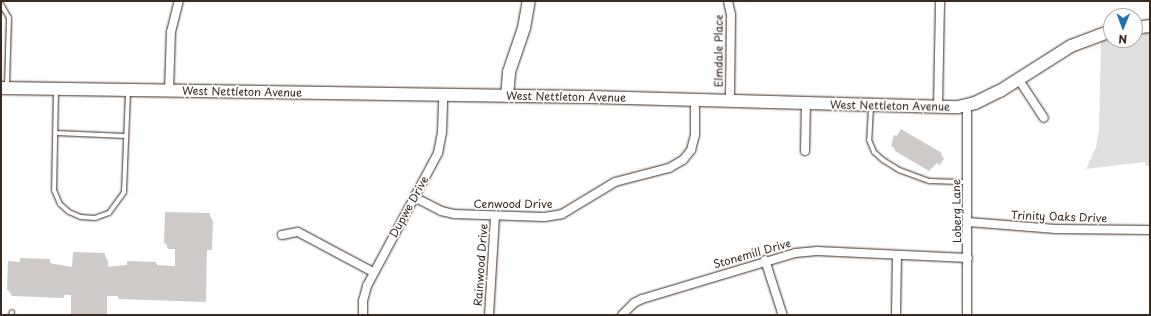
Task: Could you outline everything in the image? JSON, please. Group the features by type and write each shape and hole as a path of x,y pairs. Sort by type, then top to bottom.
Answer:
{"street":[{"path":"168,91 171,32 179,1"},
{"path":"507,96 509,72 524,28 529,1"},
{"name":"Elmdale Place","path":"728,1 731,15 730,100"},
{"path":"938,107 940,1"},
{"name":"West Nettleton Avenue","path":"4,88 730,100 806,104 938,107 967,106 1019,80 1071,46 1103,34"},
{"path":"1019,80 1044,118"},
{"name":"Dupwe Drive","path":"363,315 364,293 373,272 438,154 442,132 443,95"},
{"name":"Cenwood Drive","path":"414,197 441,211 454,214 555,216 573,209 615,182 675,166 687,156 693,143 695,100"},
{"path":"805,151 806,104"},
{"name":"Loberg Lane","path":"967,106 967,315"},
{"name":"Rainwood Drive","path":"489,315 495,216"},
{"name":"Trinity Oaks Drive","path":"968,222 1056,229 1150,230"},
{"path":"282,235 298,232 373,272"},
{"name":"Stonemill Drive","path":"622,315 634,303 642,299 781,255 817,251 968,258"},
{"path":"896,314 897,255"},
{"path":"765,260 782,313"}],"lane":[{"path":"1,4 9,18 4,88"},
{"path":"56,89 54,190 60,204 69,212 80,217 95,218 108,212 124,192 128,90"},
{"path":"871,105 869,140 874,152 883,160 900,170 930,181 968,182"},
{"path":"56,134 126,136"}],"shaded area":[{"path":"1150,33 1150,166 1146,166 1145,162 1086,169 1096,147 1099,130 1101,39 1103,39 1103,48 1143,48 1143,34"}],"building":[{"path":"901,129 942,153 937,160 934,159 925,167 891,146 894,135 897,136"},
{"path":"165,212 210,213 209,244 204,244 202,295 115,293 115,290 104,290 103,315 71,315 71,289 61,289 61,291 7,290 8,261 20,262 20,258 50,259 49,263 72,267 73,252 105,253 104,267 127,265 127,261 156,262 156,265 175,266 175,243 164,243"}]}
